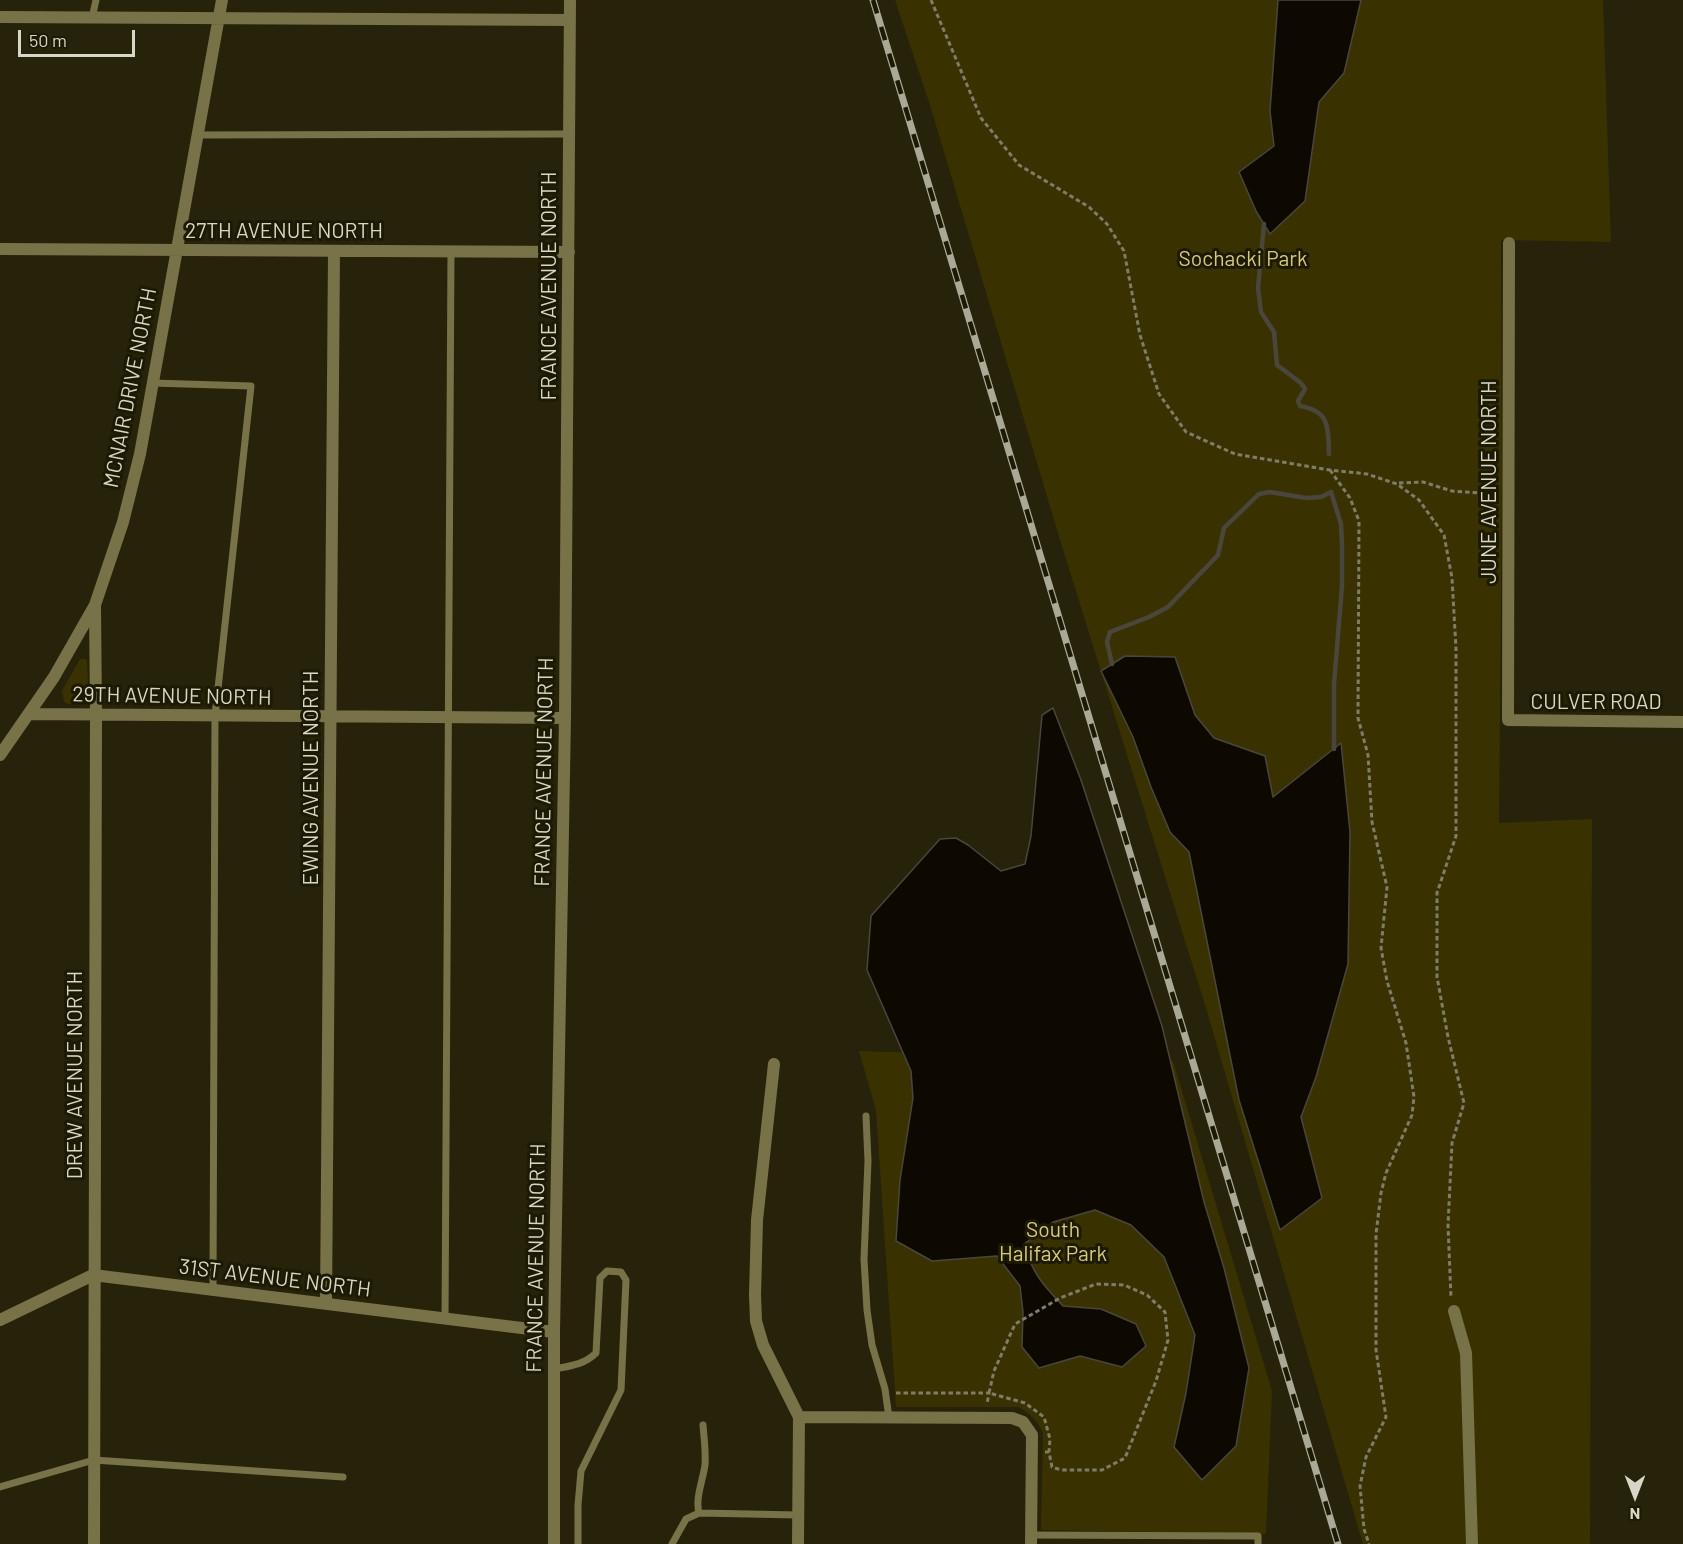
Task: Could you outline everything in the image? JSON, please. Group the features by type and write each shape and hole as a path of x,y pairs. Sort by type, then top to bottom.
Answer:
{"street":[{"name":"MCNAIR DRIVE NORTH","path":"0,755 54,677 95,605 123,522 140,454 222,0"},
{"name":"FRANCE AVENUE NORTH","path":"554,1544 554,1332 565,717 570,0"},
{"path":"0,18 570,20"},
{"name":"JUNE AVENUE NORTH","path":"1508,720 1509,243"},
{"name":"27TH AVENUE NORTH","path":"0,249 569,252"},
{"name":"EWING AVENUE NORTH","path":"326,1304 334,251"},
{"name":"DREW AVENUE NORTH","path":"94,1544 95,605"},
{"name":"29TH AVENUE NORTH","path":"30,714 565,717"},
{"name":"CULVER ROAD","path":"1508,720 1683,722"},
{"path":"774,1064 757,1231 756,1321 766,1354 799,1417 798,1544"},
{"path":"0,1320 93,1275"},
{"name":"31ST AVENUE NORTH","path":"93,1275 554,1332"},
{"path":"1454,1311 1466,1353 1472,1544"},
{"path":"799,1417 1012,1418 1023,1422 1032,1435 1031,1540"}],"lane":[{"path":"92,18 96,0"},
{"path":"197,135 569,135"},
{"path":"445,1319 451,252"},
{"path":"152,383 251,386 214,716 213,1289"},
{"path":"866,1116 868,1191 864,1259 866,1300 872,1345 889,1418"},
{"path":"554,1369 580,1364 589,1360 596,1353 600,1278 607,1271 621,1272 626,1280 621,1390 581,1471 578,1544"},
{"path":"699,1513 705,1451 703,1425"},
{"path":"0,1487 94,1460 343,1477"},
{"path":"672,1544 686,1519 699,1513 798,1515"},
{"path":"1031,1540 1258,1536 1258,1544"}],"path":[{"path":"931,0 981,118 1019,165 1089,207 1107,224 1124,250 1140,335 1160,394 1186,432 1235,454 1367,474 1397,484 1419,500 1444,535 1452,578 1456,649 1456,836 1437,893 1437,977 1464,1103 1452,1143 1451,1155 1448,1225 1449,1291 1454,1311"},
{"path":"1330,470 1350,498 1359,521 1358,718 1368,755 1372,822 1387,887 1381,948 1387,981 1406,1043 1414,1097 1412,1114 1386,1173 1381,1192 1376,1234 1376,1350 1386,1417 1366,1457 1360,1486 1364,1529 1369,1544"},
{"path":"1397,484 1423,482 1452,491 1509,494"},
{"path":"885,1393 989,1393 1025,1403 1044,1417 1050,1439 1049,1452 1052,1467 1061,1470 1102,1470 1125,1458 1156,1381 1168,1340 1165,1312 1147,1295 1124,1286 1096,1284 1059,1298 1015,1324 994,1371 989,1393 985,1418"},
{"path":"1031,1452 1049,1452"}],"green space":[{"name":"Sochacki Park","path":"895,0 1603,0 1611,242 1501,240 1502,475 1499,823 1592,819 1590,1544 1363,1544 1206,1008 1061,543 930,105"},
{"path":"80,659 87,661 87,695 82,704 68,704 64,702 62,691"},
{"name":"South Halifax Park","path":"859,1051 1173,1061 1272,1391 1266,1534 1041,1530 1043,1433 1030,1415 1018,1407 896,1407 876,1110"}],"shaded area":[{"path":"1278,0 1361,0 1344,73 1319,102 1305,201 1270,234 1256,211 1239,172 1274,146 1270,111"},
{"path":"1125,656 1175,657 1195,715 1214,738 1265,756 1273,797 1341,743 1350,832 1348,964 1316,1077 1301,1117 1322,1198 1280,1230 1239,1100 1189,852 1170,832 1133,737 1101,671"},
{"path":"1053,708 1081,780 1162,1026 1204,1202 1224,1268 1249,1368 1236,1446 1202,1480 1174,1447 1186,1393 1195,1335 1164,1257 1131,1225 1095,1210 1053,1222 1024,1244 1039,1278 1063,1306 1101,1309 1136,1324 1146,1346 1122,1367 1080,1356 1039,1368 1022,1347 1023,1312 1020,1286 997,1256 932,1261 896,1241 900,1180 913,1098 911,1071 867,970 871,916 940,839 956,838 1001,871 1025,864 1031,836 1042,715"}],"waterway":[{"path":"1264,224 1258,288 1261,312 1274,332 1277,365 1301,383 1305,389 1298,401 1300,406 1317,412 1325,422 1329,454"},
{"path":"1112,664 1107,642 1110,632 1168,607 1218,555 1224,528 1259,494 1270,492 1306,498 1321,497 1331,492 1341,524 1342,544 1342,586 1334,684 1334,749"}],"railway":[{"path":"873,0 1338,1544"}]}
